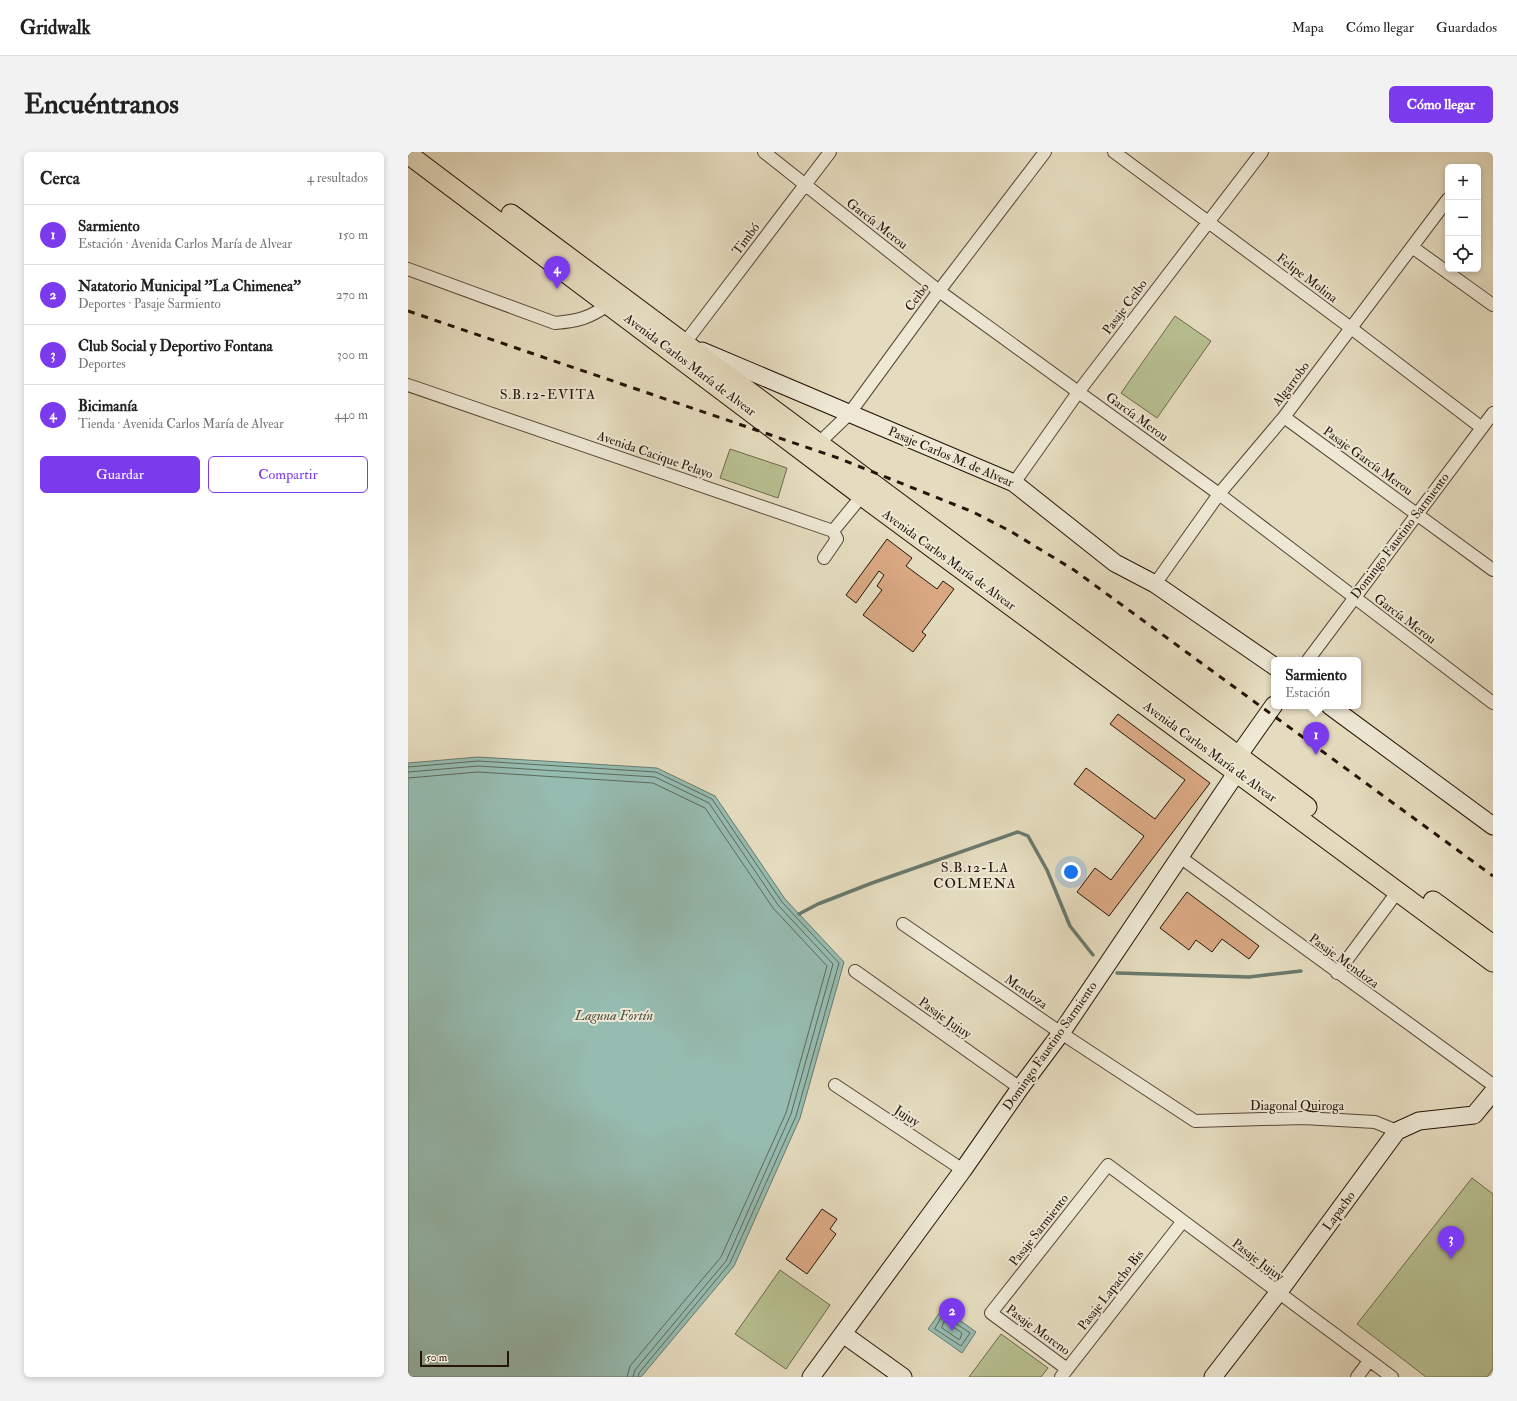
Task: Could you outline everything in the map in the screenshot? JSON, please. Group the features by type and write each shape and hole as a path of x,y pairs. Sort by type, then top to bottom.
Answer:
{"main road":[{"name":"Avenida Carlos María de Alvear","path":"428,152 680,349 867,489 1238,764 1493,945"},
{"name":"Avenida Carlos María de Alvear","path":"408,154 609,304 680,349"},
{"name":"Avenida Carlos María de Alvear","path":"1238,764 1398,891 1493,962"}],"street":[{"name":"García Merou","path":"764,152 939,291 1219,494 1353,598 1493,703"},
{"name":"Timbó","path":"680,349 830,152"},
{"name":"Ceibo","path":"817,451 849,414 939,291 1045,152"},
{"name":"Felipe Molina","path":"1114,152 1351,328 1482,428"},
{"name":"Pasaje Ceibo","path":"1014,483 1078,391 1262,152"},
{"name":"Algarrobo","path":"1155,584 1219,494 1284,417 1447,200"},
{"path":"1412,247 1493,305"},
{"path":"408,269 555,323 572,322 592,316 609,304"},
{"name":"Pasaje Carlos M. de Alvear","path":"680,349 849,414 1014,483 1115,563 1155,584 1271,664"},
{"name":"Avenida Cacique Pelayo","path":"408,385 834,531"},
{"name":"Domingo Faustino Sarmiento","path":"1310,657 1493,413"},
{"name":"Pasaje García Merou","path":"1284,417 1493,570"},
{"path":"824,558 837,539 834,531 867,489"},
{"name":"Domingo Faustino Sarmiento","path":"811,1377 963,1170 1020,1088 1061,1033 1180,857 1272,709"},
{"path":"1334,709 1493,826"},
{"name":"Pasaje Mendoza","path":"1180,857 1337,973 1493,1085"},
{"path":"1337,973 1398,891"},
{"name":"Mendoza","path":"903,924 1061,1033 1195,1121"},
{"name":"Pasaje Jujuy","path":"855,971 1020,1088"},
{"name":"Jujuy","path":"835,1085 963,1170"},
{"name":"Lapacho","path":"1213,1377 1278,1293 1397,1131 1419,1121 1474,1115 1493,1092"},
{"name":"Diagonal Quiroga","path":"1195,1121 1303,1118 1375,1122 1397,1131"},
{"name":"Pasaje Jujuy","path":"1108,1165 1392,1377"},
{"name":"Pasaje Sarmiento","path":"991,1313 1108,1165"},
{"name":"Pasaje Lapacho Bis","path":"1064,1373 1183,1221"},
{"name":"Pasaje Moreno","path":"991,1313 1064,1373"},
{"path":"843,1334 903,1377"},
{"path":"1357,1377 1369,1360"}],"green space":[{"path":"1175,316 1211,341 1157,418 1121,393"},
{"path":"730,449 787,468 778,498 720,478"},
{"path":"1472,1178 1493,1194 1493,1369 1487,1377 1426,1377 1357,1324"},
{"path":"780,1270 830,1305 786,1369 735,1334"},
{"path":"1001,1334 1048,1368 1041,1377 969,1377"}],"water":[{"name":"Laguna Fortín","path":"478,757 657,768 715,796 785,899 844,962 800,1118 734,1266 641,1377 408,1377 408,763"},
{"path":"943,1308 976,1332 962,1353 928,1329"}],"building":[{"path":"887,539 912,558 906,566 937,589 943,581 954,589 922,632 926,635 913,652 863,615 882,590 877,586 884,575 879,571 856,603 846,595"},
{"path":"1118,714 1210,783 1109,916 1077,892 1095,868 1111,880 1144,836 1074,784 1086,768 1155,819 1185,780 1110,724"},
{"path":"1187,892 1259,946 1249,959 1222,939 1212,952 1196,940 1189,950 1160,928"},
{"path":"822,1209 837,1219 830,1229 836,1234 807,1274 786,1259"}],"waterway":[{"path":"799,914 818,904 872,883 1018,832 1028,836 1047,870 1070,926 1093,955"},
{"path":"1117,973 1249,977 1301,971"}],"railway":[{"path":"408,311 838,458 973,512 1010,531 1074,570 1493,876"}],"place":[{"name":"Bicimanía","path":"557,289"},
{"name":"Sarmiento","path":"1316,755"},
{"name":"Club Social y Deportivo Fontana","path":"1451,1259"},
{"name":"Natatorio Municipal ''La Chimenea''","path":"952,1331"}],"district":[{"name":"S.B.12-EVITA","path":"548,394"},
{"name":"S.B.12-LA COLMENA","path":"975,876"}]}
